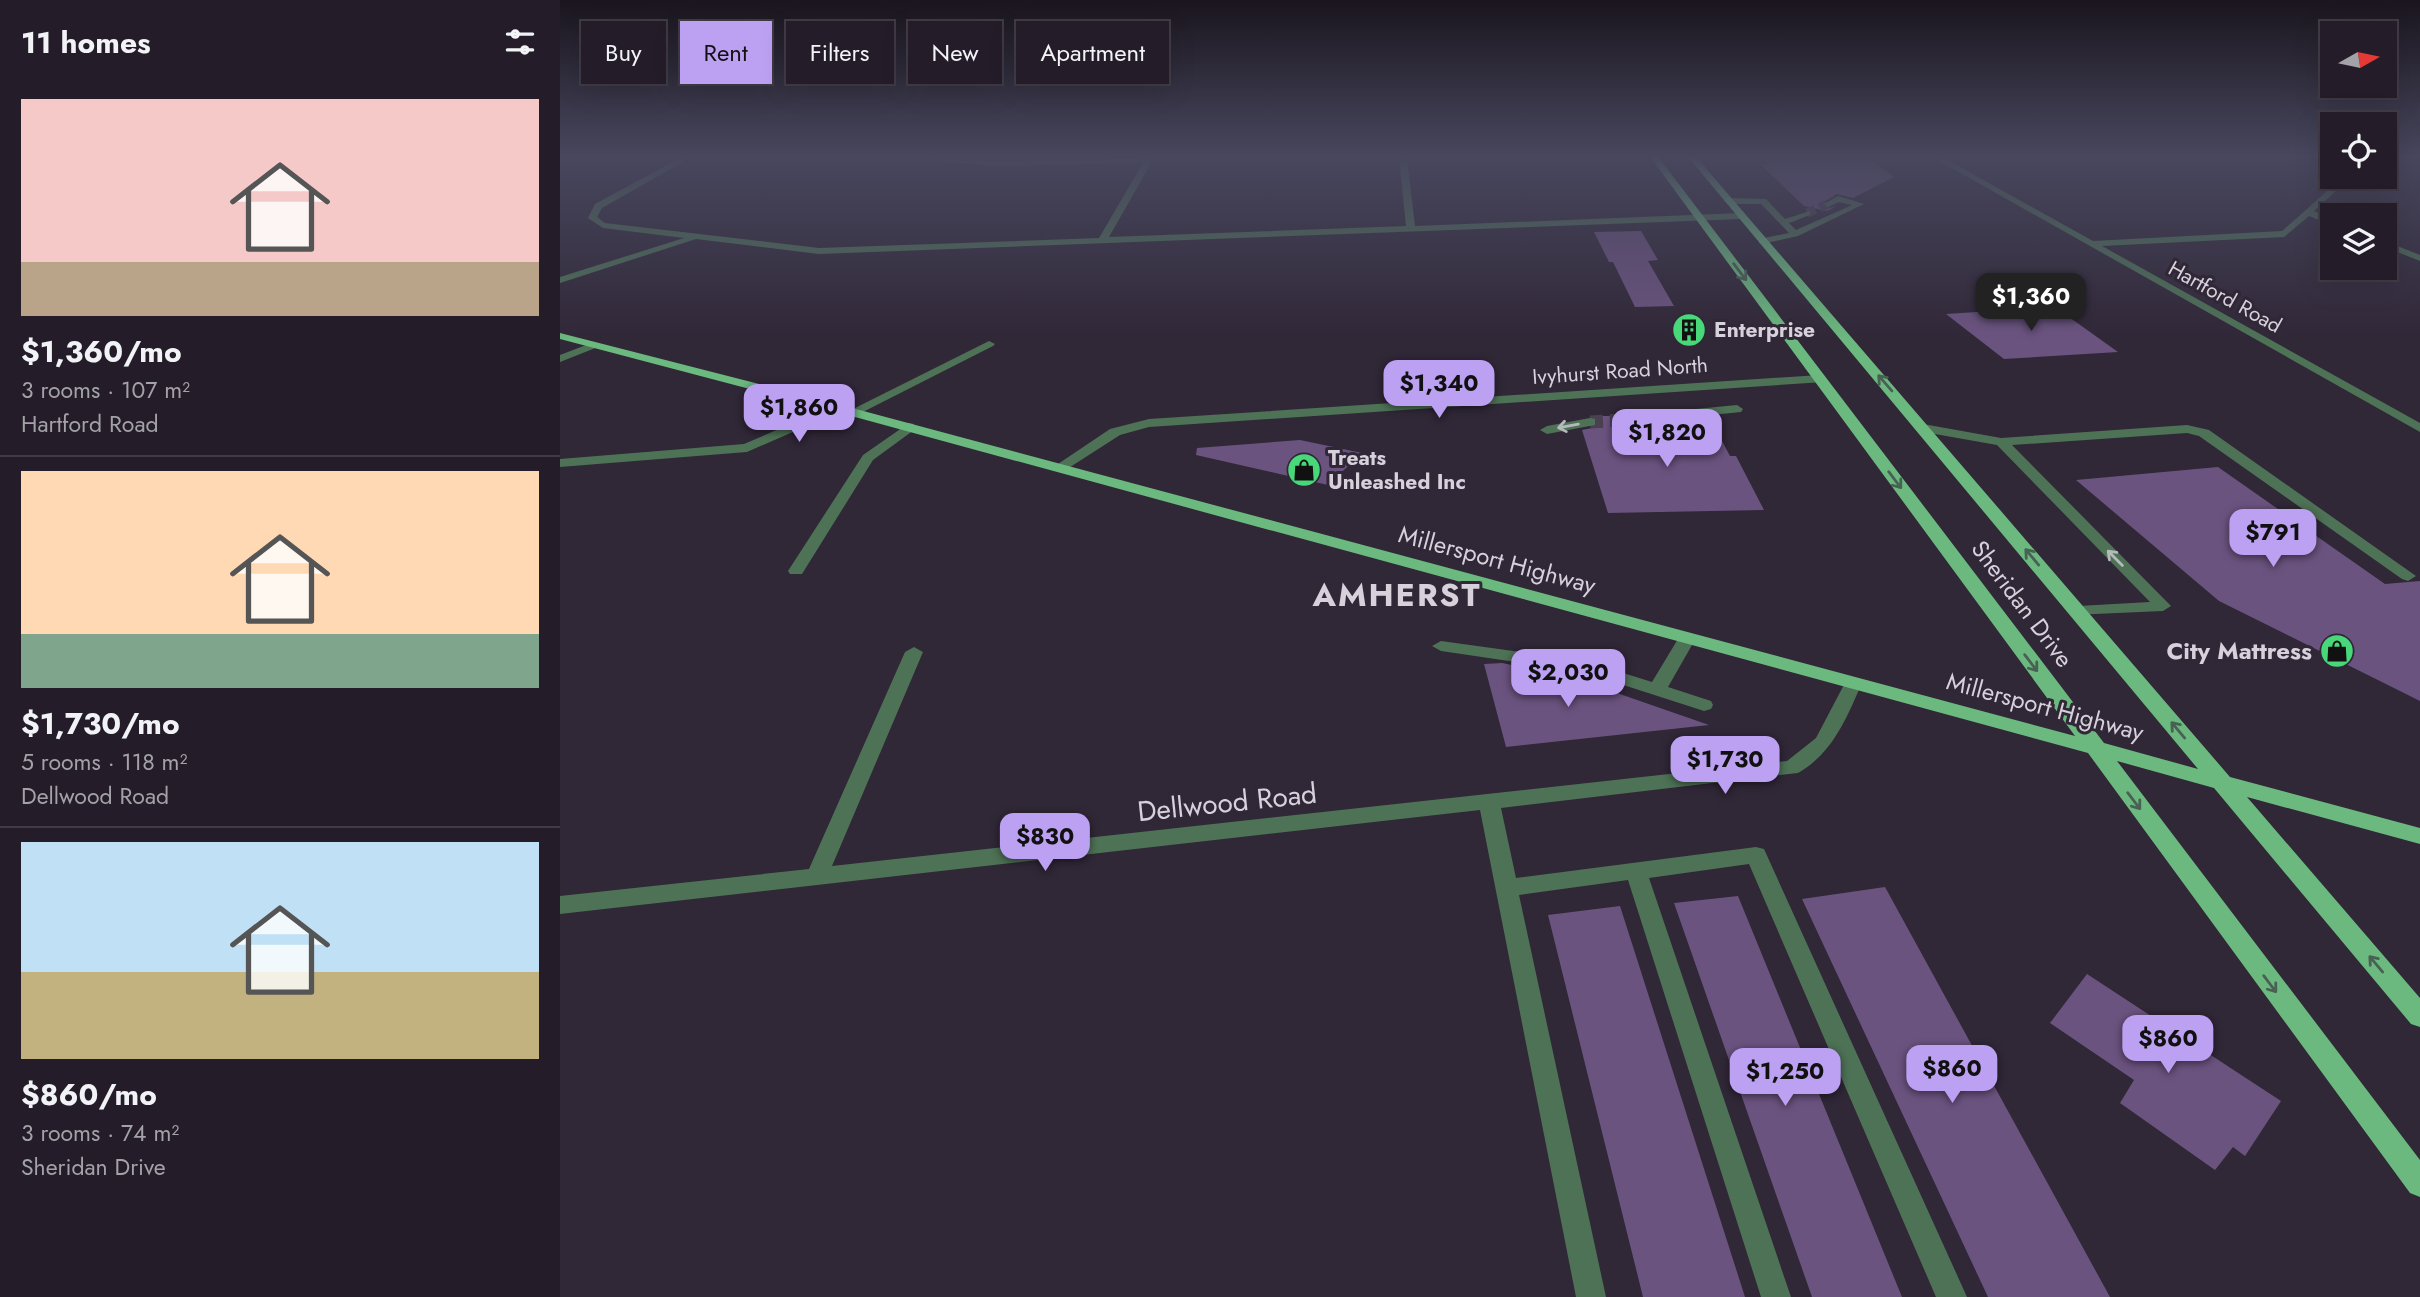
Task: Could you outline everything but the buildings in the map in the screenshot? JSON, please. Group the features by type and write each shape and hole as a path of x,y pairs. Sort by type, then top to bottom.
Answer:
{"main road":[{"name":"Sheridan Drive","path":"1699,219 2420,1183"},
{"name":"Sheridan Drive","path":"1742,219 2420,1016"},
{"name":"Millersport Highway","path":"560,336 853,412 2420,836"}],"street":[{"path":"593,219 603,225 819,251 1685,219"},
{"path":"1102,241 1115,219"},
{"path":"1410,219 1411,229"},
{"path":"1781,219 1795,234"},
{"path":"1784,222 1793,219"},
{"path":"1762,241 1795,234 1829,219"},
{"name":"Hartford Road","path":"2047,219 2420,428"},
{"path":"2093,244 2284,234 2301,219"},
{"path":"560,280 699,235"},
{"path":"2397,249 2420,258"},
{"path":"853,412 989,344"},
{"path":"560,359 594,345"},
{"name":"Ivyhurst Road North","path":"1059,468 1115,432 1149,423 1819,379"},
{"path":"560,463 747,448 837,408"},
{"path":"1623,419 1737,409"},
{"path":"1546,430 1590,422"},
{"path":"796,571 868,458 878,448 909,428"},
{"path":"1923,428 2001,442 2187,429 2204,433 2409,576"},
{"path":"2001,442 2163,606 2078,611"},
{"path":"1657,690 1686,638"},
{"path":"1441,646 1585,667 1704,705"},
{"path":"817,876 914,652"},
{"name":"Dellwood Road","path":"560,905 1791,768 1811,757 1828,738 1853,682"},
{"path":"1489,802 1591,1297"},
{"path":"1506,888 1756,855 1952,1297"},
{"path":"1636,871 1776,1297"}],"tunnel":[{"path":"1590,422 1623,420"}],"place":[{"name":"Enterprise","path":"1689,330"},
{"name":"Treats Unleashed Inc","path":"1304,470"},
{"name":"City Mattress","path":"2337,651"}],"district":[{"name":"AMHERST","path":"1397,595"}]}
